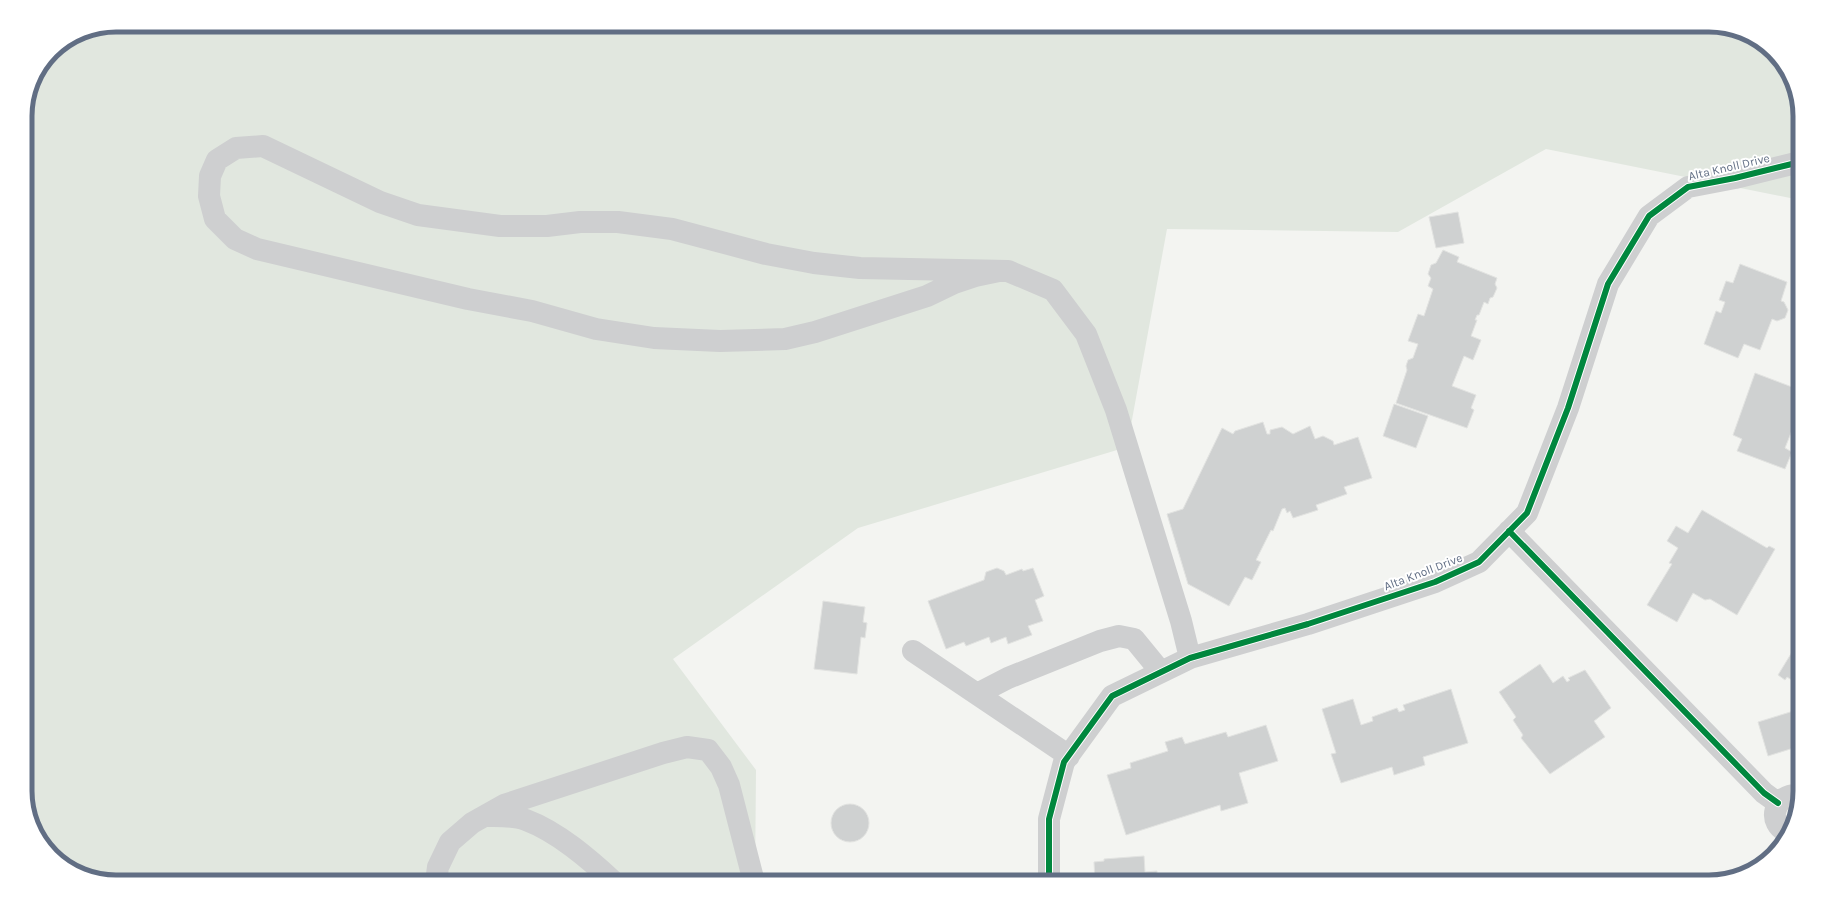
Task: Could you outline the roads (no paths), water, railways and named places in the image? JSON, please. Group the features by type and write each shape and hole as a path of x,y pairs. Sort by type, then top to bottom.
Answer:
{"street":[{"path":"999,271 954,283 927,296 875,314 815,332 785,339 720,341 654,338 596,329 532,311 468,299 257,249 236,239 215,219 210,196 210,176 217,160 236,148 263,146 380,202 418,215 500,226 547,226 580,222 618,222 672,229 766,254 814,263 860,268 1008,271 1053,290 1086,334 1116,410 1181,621 1190,658"},
{"name":"Alta Knoll Drive","path":"1049,875 1049,819 1064,762 1112,696 1190,658 1308,624 1435,582 1479,562 1527,513 1568,408 1608,284 1649,216 1688,187 1793,164"},
{"path":"1509,531 1764,793 1778,803"},
{"path":"977,694 1008,678 1100,641 1119,636 1134,639 1161,672"},
{"path":"913,651 1069,756"},
{"path":"437,875 438,867 450,842 472,823 504,805 663,753 687,747 708,750 721,767 729,785 752,875"},
{"path":"1784,829 1778,825 1775,818 1775,810 1778,803 1784,798 1793,794"},
{"path":"486,816 506,816 526,820 596,864 607,875"}]}
